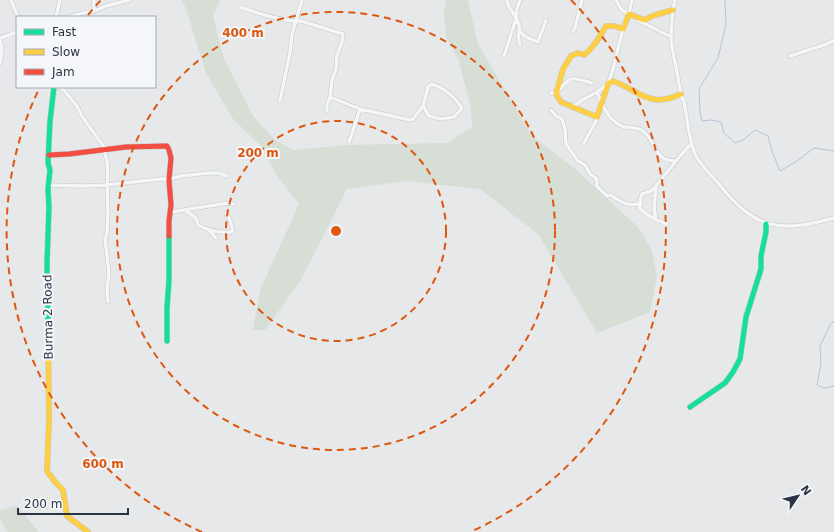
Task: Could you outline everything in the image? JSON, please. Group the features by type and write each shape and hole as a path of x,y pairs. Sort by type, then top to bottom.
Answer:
{"street":[{"path":"11,0 17,16"},
{"path":"56,16 60,0"},
{"path":"94,0 94,11"},
{"path":"72,16 129,0"},
{"path":"280,101 290,52 292,34 302,0"},
{"path":"504,56 516,19 520,0"},
{"path":"573,31 576,28 582,0"},
{"path":"616,0 622,9 629,14 671,38"},
{"path":"584,144 596,120 613,70 632,0"},
{"path":"674,0 671,38 681,94 684,102 686,121 696,156 731,199 746,213 766,224 777,226 799,226 834,218"},
{"path":"507,2 508,7 514,13 519,26 518,40 520,44"},
{"path":"240,7 258,13 301,21 343,34 342,42 337,55 336,69 332,80 327,111"},
{"path":"629,14 644,20 655,14 673,10"},
{"path":"519,30 523,36 538,42 546,20"},
{"path":"554,94 563,69 571,56 578,53 584,55 587,53 592,48 606,26 614,26 623,29"},
{"path":"0,63 2,52 0,38 16,32"},
{"path":"790,56 827,44 834,40"},
{"path":"554,94 568,80 573,78 592,84"},
{"path":"572,107 613,81 620,83 647,99 665,100 681,94"},
{"path":"330,97 360,108 410,120 423,106 428,87 431,84 449,92 462,108 454,117 441,120 429,116 423,106"},
{"name":"Burma 2 Road","path":"54,88 48,159 50,170 48,189 50,207 48,221 47,288 49,420 48,471 55,482 63,490 66,516 88,532"},
{"path":"61,88 81,111 81,114 104,147 107,160 108,224 105,239 109,273 107,288 108,302"},
{"path":"597,92 606,112 616,123 642,130 648,136 659,155 670,161 676,161"},
{"path":"554,94 561,102 597,117"},
{"path":"349,142 360,108"},
{"path":"551,110 556,116 562,119 565,129 566,144 578,161 585,165 591,175 596,178 596,185 607,196 610,195 625,204 635,206 645,214 667,224"},
{"path":"639,208 642,194 651,191 656,186 692,143"},
{"path":"49,155 126,147 167,146 170,150 171,172 169,179 171,212 169,220 169,280 166,308 167,341"},
{"path":"687,148 694,148"},
{"path":"49,185 107,185 169,179 208,173 219,173 227,176"},
{"path":"656,186 654,208 656,220"},
{"path":"171,212 228,203 234,204"},
{"path":"635,206 641,203"},
{"path":"185,210 196,218 198,225 209,230 231,232 233,230 226,213"},
{"path":"690,407 725,383 740,359 746,317 759,275 766,224"},
{"path":"209,230 216,238"}],"shaded area":[{"path":"181,0 220,0 213,16 224,59 253,116 274,139 293,150 348,145 447,143 472,127 471,108 459,61 446,37 444,10 446,0 468,0 478,44 532,136 574,168 638,227 652,250 657,277 650,312 597,333 538,234 480,189 406,181 347,189 301,280 265,330 253,330 260,290 299,204 275,173 262,147 233,119 206,73 185,6"},
{"path":"17,506 39,532 8,532 0,519 0,510"}],"waterway":[{"path":"725,0 726,24 718,58 699,89 702,121 711,120 721,122 724,133 735,143 743,140 755,130 768,136 780,171 797,161 814,148 834,151"},
{"path":"834,321 830,325 820,346 821,363 817,385 824,388 834,386"}],"traffic: fast":[{"path":"48,325 47,263 49,207 48,189 50,170 48,163 50,121 54,88"},
{"path":"690,407 725,383 740,359 746,317 761,269 761,256 766,232 766,224"},
{"path":"167,341 169,236"}],"traffic: slow":[{"path":"673,10 644,20 629,14 623,29 614,26 606,26 588,52 584,55 578,53 571,56 563,69 556,94 561,102 597,117 608,84 613,81 645,97 653,99 661,100 681,94"},
{"path":"48,325 49,420 47,471 63,490 67,516 88,532"}],"traffic: jam":[{"path":"49,155 126,147 167,146 171,158 169,180 171,205 169,236"}]}
